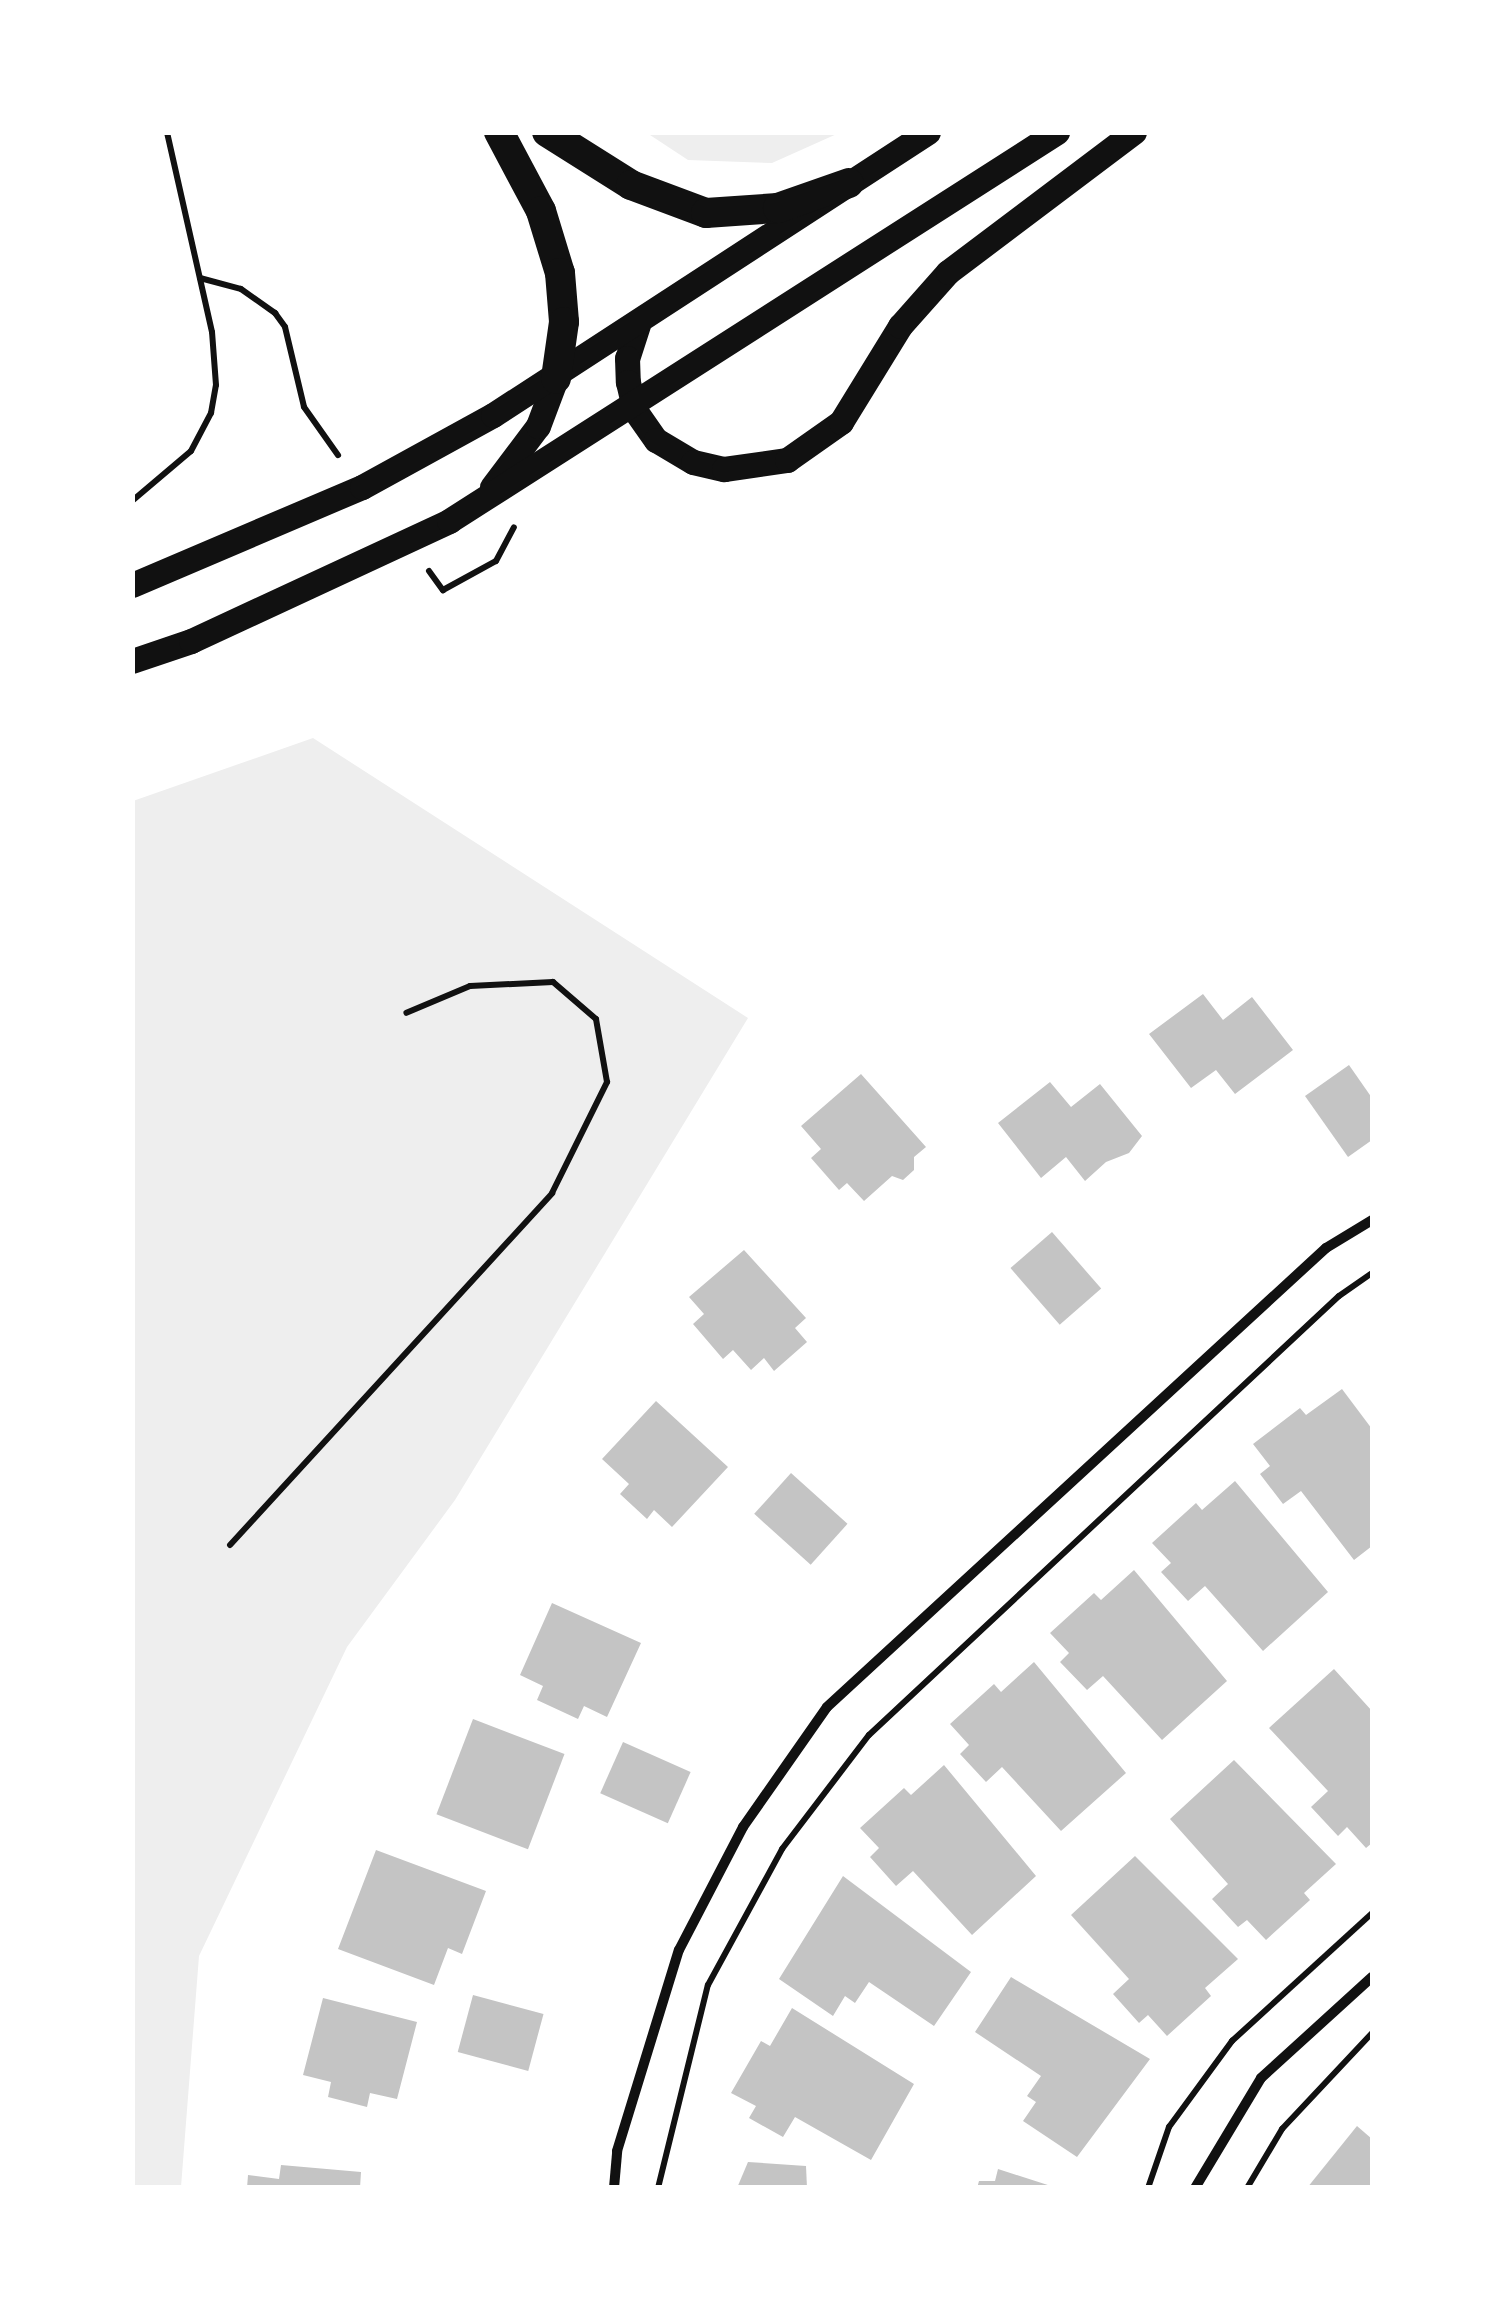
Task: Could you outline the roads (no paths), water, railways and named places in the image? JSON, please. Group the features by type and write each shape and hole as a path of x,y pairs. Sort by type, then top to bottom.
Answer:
{"highway":[{"path":"499,132 540,211 560,273 564,322 556,378"},
{"path":"546,132 631,185 706,213 778,208 848,184"}],"main road":[{"path":"132,586 362,486 556,378 928,132"},
{"path":"132,661 191,641 449,522 634,409 1057,132"},
{"path":"638,325 627,358 634,409 656,440 710,467 755,468 804,452 841,422 900,326 948,272 1134,132"},
{"path":"449,522 513,463 538,426 556,378"}],"street":[{"path":"614,2188 617,2151 679,1950 743,1828 828,1707 1326,1248 1372,1220"},
{"path":"1195,2188 1261,2078 1372,1977"}]}
